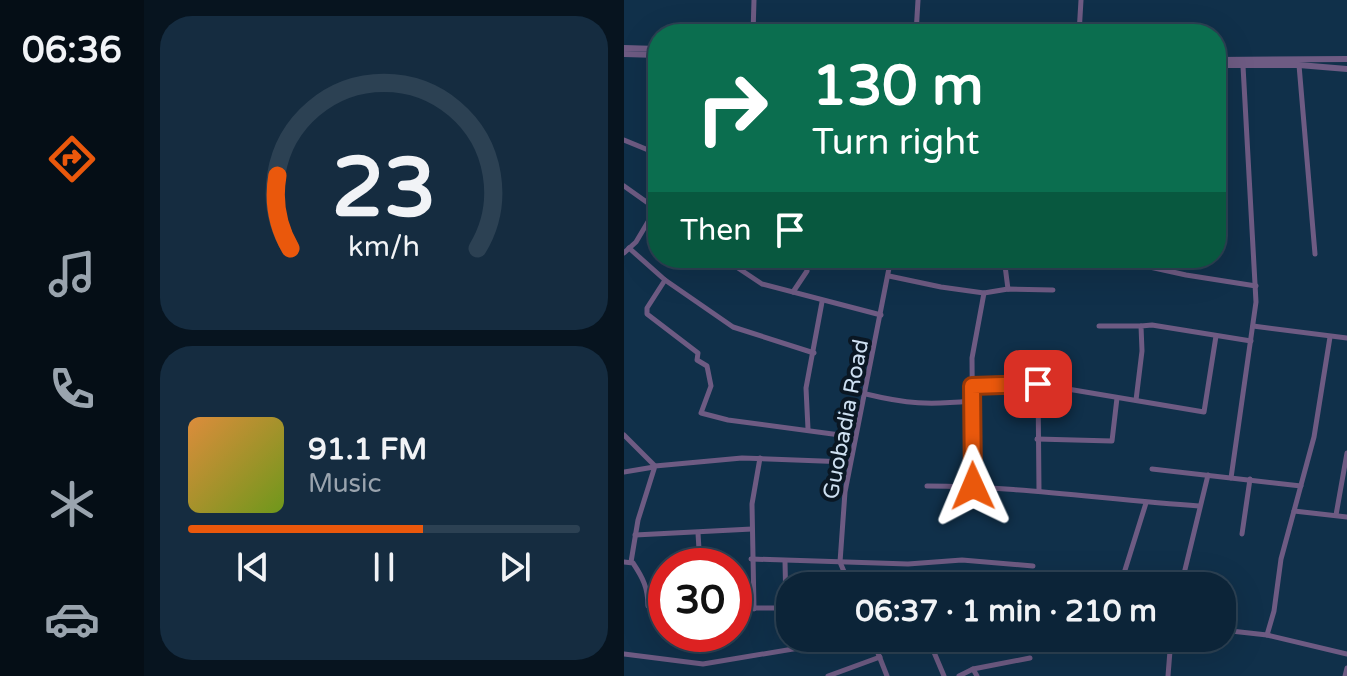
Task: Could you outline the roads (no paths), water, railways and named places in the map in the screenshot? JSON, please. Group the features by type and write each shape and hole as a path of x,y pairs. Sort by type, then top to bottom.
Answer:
{"street":[{"path":"753,24 754,0"},
{"path":"917,24 918,0"},
{"path":"1080,24 1081,0"},
{"path":"624,51 648,52"},
{"path":"1227,63 1347,59"},
{"path":"1227,63 1347,69"},
{"path":"1299,65 1315,254"},
{"path":"1231,478 1256,286 1243,66"},
{"path":"624,140 648,150"},
{"path":"624,186 648,202"},
{"path":"648,220 626,250 648,267"},
{"path":"649,268 733,327 814,353"},
{"path":"738,268 762,284 881,315"},
{"name":"Guobadia Road","path":"844,572 840,562 848,462 866,394 890,268"},
{"path":"1005,268 1008,289"},
{"path":"1154,268 1256,286"},
{"path":"793,292 807,271"},
{"path":"889,276 984,293 1008,289 1053,290"},
{"path":"665,280 647,308 647,314 698,353 697,360 707,366 711,386 701,413 728,420 855,437"},
{"path":"973,486 972,358 984,293"},
{"path":"808,429 806,388 822,302"},
{"path":"1099,326 1152,325 1251,341"},
{"path":"1136,400 1142,351 1141,326"},
{"path":"1253,326 1347,338"},
{"path":"972,386 1038,384 1204,412 1216,336"},
{"path":"1267,635 1274,611 1281,559 1314,437 1330,337"},
{"path":"1038,384 1039,491"},
{"path":"866,394 928,405 971,400"},
{"path":"1037,439 1112,441 1117,398"},
{"path":"624,435 655,466"},
{"path":"1336,515 1347,453"},
{"path":"751,548 752,504 760,458"},
{"path":"624,472 655,466 760,458 848,462"},
{"path":"648,606 646,585 627,562 634,557 635,535 655,466"},
{"path":"1152,469 1301,486"},
{"path":"1184,572 1208,475"},
{"path":"1242,534 1250,479"},
{"path":"927,486 973,486 1199,506"},
{"path":"1124,572 1146,503"},
{"path":"1294,511 1347,517"},
{"path":"635,535 752,529"},
{"path":"698,533 699,548"},
{"path":"752,559 908,564 962,560 1033,566"},
{"path":"752,576 754,609 787,607 785,561"},
{"path":"1236,632 1267,635 1347,654"},
{"path":"624,654 703,664 776,652"},
{"path":"878,652 887,676"},
{"path":"934,652 944,676"},
{"path":"1168,676 1170,652"},
{"path":"828,676 880,657"},
{"path":"959,676 973,669 1030,658"},
{"path":"1345,676 1347,668"},
{"path":"973,669 977,676"}]}
